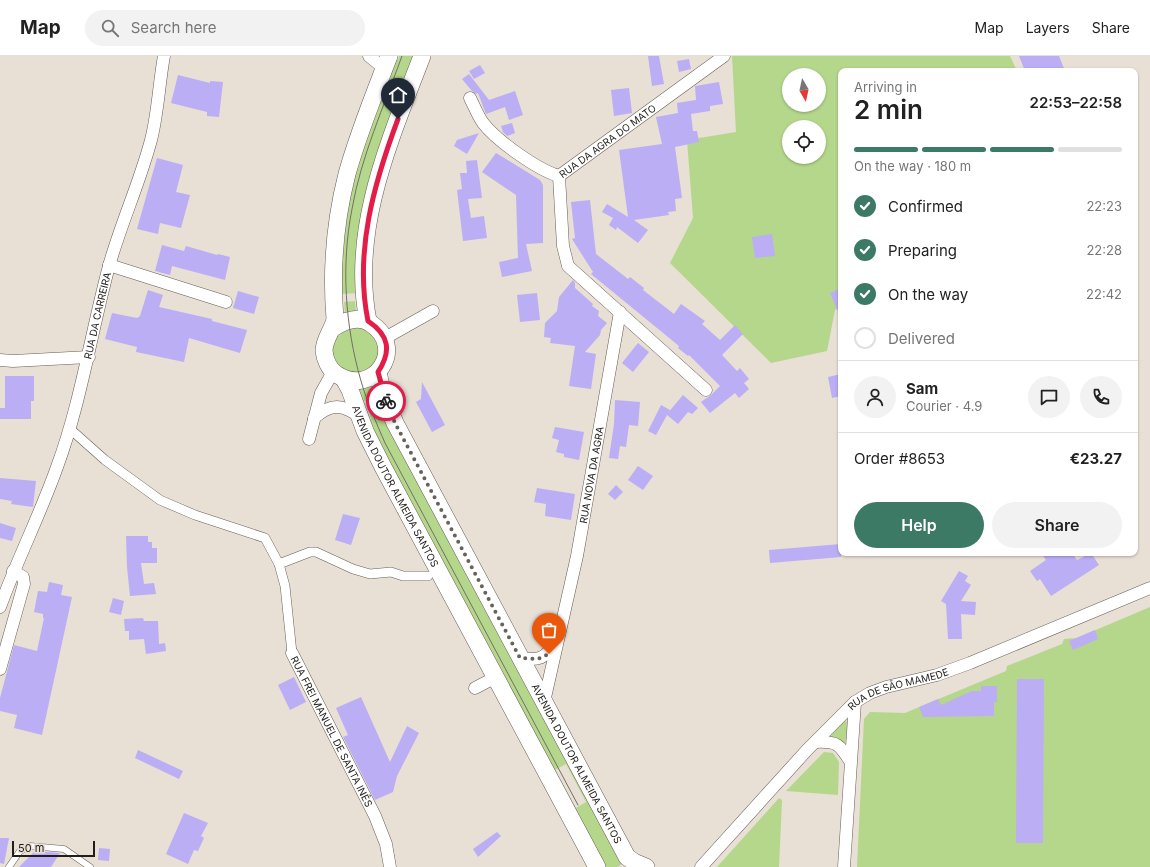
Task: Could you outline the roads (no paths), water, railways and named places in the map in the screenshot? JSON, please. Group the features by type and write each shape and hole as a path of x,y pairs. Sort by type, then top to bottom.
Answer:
{"main road":[{"path":"334,328 333,266 341,204 348,173 389,56"},
{"path":"368,321 365,306 364,267 370,212 385,155 422,56"},
{"path":"354,319 368,321 378,328 385,338 387,350 385,362 378,372 368,379 361,380 339,376 327,362 324,350 327,338 334,328 344,321 354,319"},
{"name":"AVENIDA DOUTOR ALMEIDA SANTOS","path":"378,372 382,391 395,423 627,857 646,867"},
{"name":"AVENIDA DOUTOR ALMEIDA SANTOS","path":"339,376 350,390 360,417 383,467 597,867"}],"street":[{"name":"RUA DA CARREIRA","path":"0,607 13,571 28,539 54,473 69,428 89,356 109,265 151,139 164,56"},
{"path":"369,56 380,65 382,74"},
{"name":"RUA DA AGRA DO MATO","path":"706,390 568,266 563,246 559,176 724,56"},
{"path":"470,98 483,122 495,136 547,172 559,176"},
{"path":"109,265 226,302"},
{"path":"385,338 433,311"},
{"name":"RUA NOVA DA AGRA","path":"544,702 577,556 620,312"},
{"path":"0,360 13,361 89,356"},
{"path":"309,439 321,393 339,376"},
{"path":"314,418 328,408 336,407 351,410 360,417"},
{"name":"RUA FREI MANUEL DE SANTA INÊS","path":"69,428 105,460 160,500 195,515 265,538 279,564 285,586 292,653 375,816 386,844 390,867"},
{"path":"279,564 310,552 316,552 354,569 370,574 391,572 403,576 428,576"},
{"path":"0,669 5,635 24,580 20,574 13,571"},
{"name":"RUA DE SÃO MAMEDE","path":"701,867 816,742 855,702 870,693 886,687 938,675 970,663 1150,588"},
{"name":"RUA NOVA DA AGRA","path":"520,658 538,659 549,654 558,638"},
{"path":"475,688 496,678"},
{"path":"844,867 855,702"},
{"path":"816,742 830,741 840,746 850,761"}],"lane":[{"path":"9,867 20,851 30,846 64,850 90,867"}],"tram line":[{"path":"402,56 367,151 352,209 346,274 346,295 351,339 366,397 385,443 578,805"}]}
